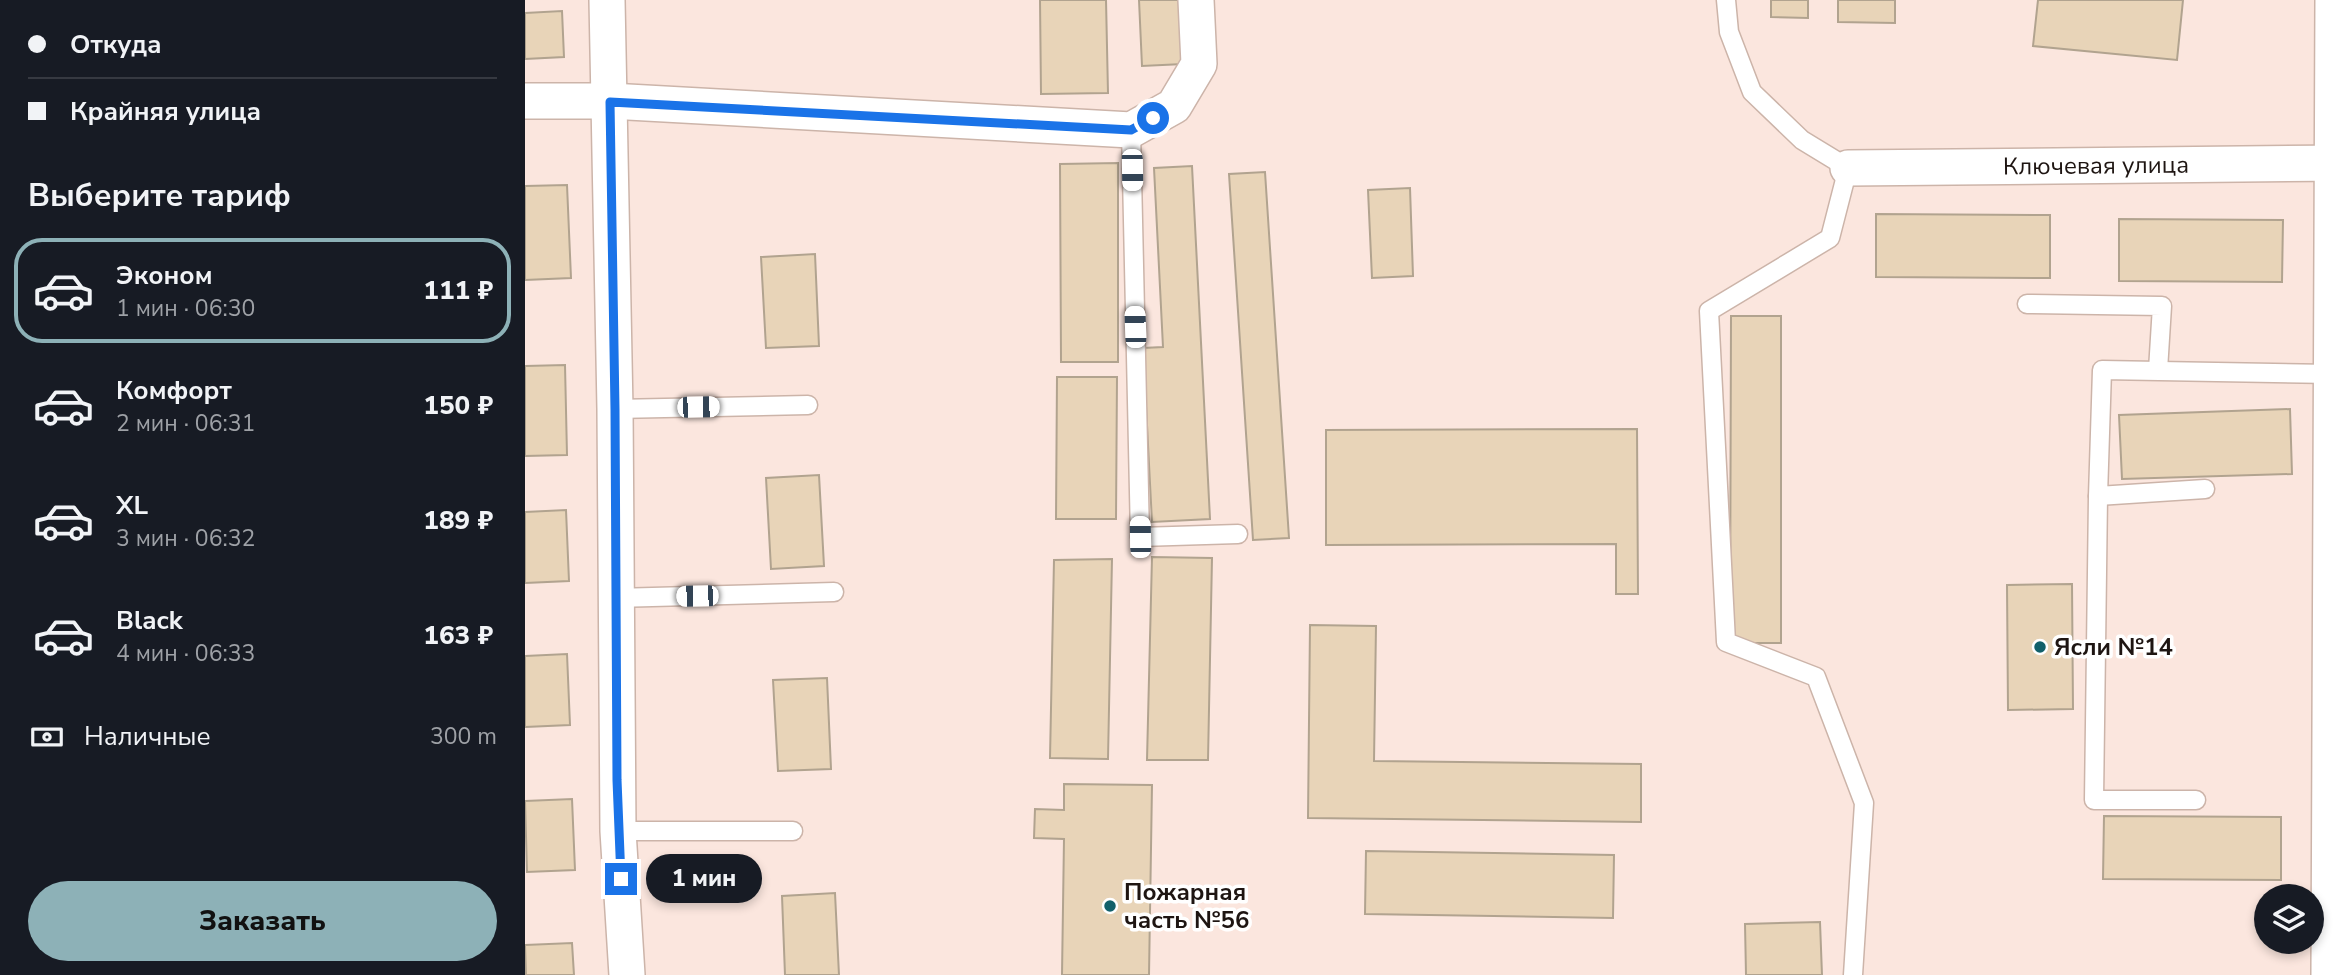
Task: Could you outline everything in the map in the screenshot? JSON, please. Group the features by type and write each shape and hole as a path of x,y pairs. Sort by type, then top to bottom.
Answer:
{"street":[{"path":"607,0 615,409 618,831 627,975"},
{"path":"525,101 610,102 1131,130 1174,106 1199,64 1196,0"},
{"path":"2329,975 2338,846 2339,430 2332,374 2339,163 2333,0"},
{"name":"Ключевая улица","path":"1849,168 2339,163"}],"lane":[{"path":"1726,0 1729,32 1752,92 1802,140 1849,168 1830,238 1709,311 1726,642 1816,677 1864,803 1853,975"},
{"path":"1131,130 1140,537 1238,534"},
{"path":"2027,304 2162,306 2158,370"},
{"path":"2196,800 2094,800 2102,370 2332,374"},
{"path":"615,409 808,405"},
{"path":"2098,496 2205,489"},
{"path":"615,598 834,592"},
{"path":"618,831 793,831"}],"building":[{"path":"1040,0 1106,0 1108,93 1041,94"},
{"path":"1139,0 1180,0 1183,64 1142,66"},
{"path":"1771,0 1808,0 1808,18 1771,17"},
{"path":"1838,0 1895,0 1895,23 1838,22"},
{"path":"2038,0 2183,0 2177,60 2033,46"},
{"path":"562,11 564,57 525,59 525,13"},
{"path":"1118,163 1118,362 1061,362 1060,164"},
{"path":"1192,166 1210,519 1152,522 1143,348 1163,347 1154,168"},
{"path":"1265,172 1289,538 1253,540 1229,174"},
{"path":"567,185 571,278 525,280 525,186"},
{"path":"1410,188 1413,276 1372,278 1368,190"},
{"path":"1876,214 2050,215 2050,278 1876,277"},
{"path":"2119,219 2283,220 2282,282 2119,281"},
{"path":"815,254 819,346 766,348 761,257"},
{"path":"1731,316 1781,316 1781,643 1730,643"},
{"path":"565,365 567,455 525,456 525,366"},
{"path":"1057,377 1117,377 1116,519 1056,519"},
{"path":"2290,409 2292,474 2122,479 2119,415"},
{"path":"1637,429 1638,594 1616,594 1616,544 1326,545 1326,430"},
{"path":"819,475 824,566 771,569 766,478"},
{"path":"566,510 569,581 525,583 525,512"},
{"path":"1152,557 1212,558 1208,760 1147,760"},
{"path":"1112,559 1108,759 1050,758 1054,560"},
{"name":"Ясли №14","path":"2072,584 2073,709 2008,710 2007,585"},
{"path":"1310,625 1376,626 1374,761 1641,764 1641,822 1308,818"},
{"path":"567,654 570,725 525,727 525,656"},
{"path":"827,678 831,769 778,771 773,680"},
{"path":"1064,784 1152,785 1149,975 1062,975 1064,839 1034,838 1035,809 1064,810"},
{"path":"572,799 575,870 527,872 525,801"},
{"path":"2104,816 2281,817 2281,880 2103,879"},
{"path":"1366,851 1614,855 1613,918 1365,914"},
{"path":"835,893 839,975 785,975 782,896"},
{"path":"1820,922 1822,975 1746,975 1745,924"},
{"path":"572,943 574,975 526,975 525,945"}],"place":[{"name":"Ясли №14","path":"2040,647"},
{"name":"Пожарная часть №56","path":"1110,906"}],"route":[{"path":"621,879 617,780 610,102 1131,130 1153,118"}]}
